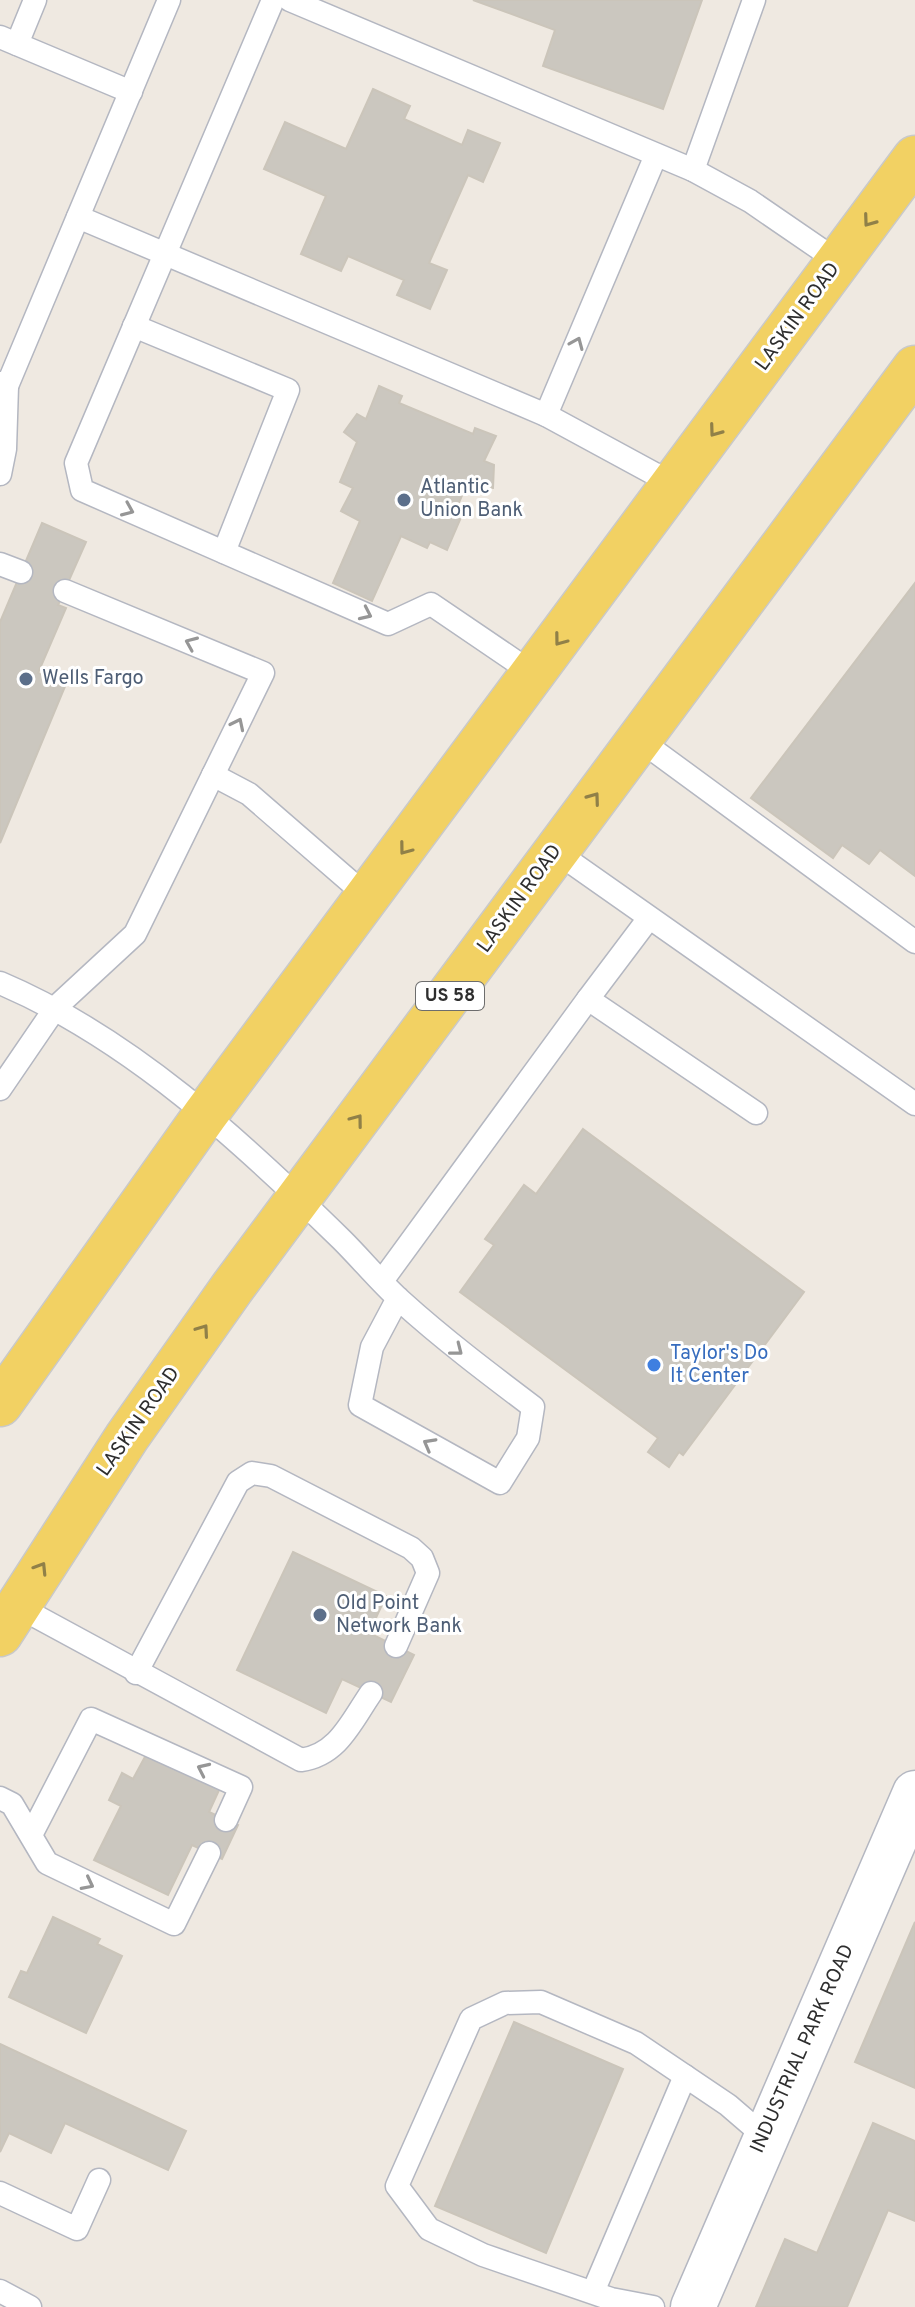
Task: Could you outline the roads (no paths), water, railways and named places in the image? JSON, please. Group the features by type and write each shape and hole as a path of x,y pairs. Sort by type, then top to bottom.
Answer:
{"main road":[{"name":"LASKIN ROAD","path":"0,1404 205,1115 369,898 915,158"},
{"name":"LASKIN ROAD","path":"9,1620 127,1437 297,1198 915,368"}],"street":[{"name":"INDUSTRIAL PARK ROAD","path":"693,2307 764,2136 915,1793"}],"lane":[{"path":"35,0 8,40 131,92"},
{"path":"0,474 5,449 3,384 78,217 169,0"},
{"path":"273,0 76,463 82,490 388,624 431,604 534,674"},
{"path":"290,0 693,170 750,201 839,262"},
{"path":"693,170 754,0"},
{"path":"546,415 656,155"},
{"path":"78,217 546,415 675,485"},
{"path":"134,326 288,390 224,552"},
{"path":"0,1089 56,1007 135,934 263,673 65,591"},
{"path":"637,738 915,942"},
{"path":"213,775 249,794 369,898"},
{"path":"555,851 915,1104"},
{"path":"382,1281 649,918"},
{"path":"0,983 56,1007 205,1115 297,1198 451,1346 533,1407 528,1438 500,1483 360,1405 372,1347 398,1298"},
{"path":"588,999 756,1113"},
{"path":"136,1673 238,1482 252,1473 285,1483 411,1548 422,1558 428,1573 396,1646"},
{"path":"9,1620 136,1673 301,1760 320,1758 337,1743 371,1693"},
{"path":"31,1835 91,1719 241,1787 226,1820"},
{"path":"0,1798 12,1804 47,1863 174,1924 209,1853"},
{"path":"653,2307 593,2292 483,2255 429,2229 397,2186 471,2019 505,2003 541,2002 636,2043 764,2136"},
{"path":"593,2292 685,2076"},
{"path":"0,2193 77,2229 99,2180"},
{"path":"0,2291 30,2307"}],"place":[{"name":"Atlantic Union Bank","path":"404,500"},
{"name":"Wells Fargo","path":"26,679"},
{"name":"Taylor's Do It Center","path":"654,1365"},
{"name":"Old Point Network Bank","path":"320,1615"}]}
